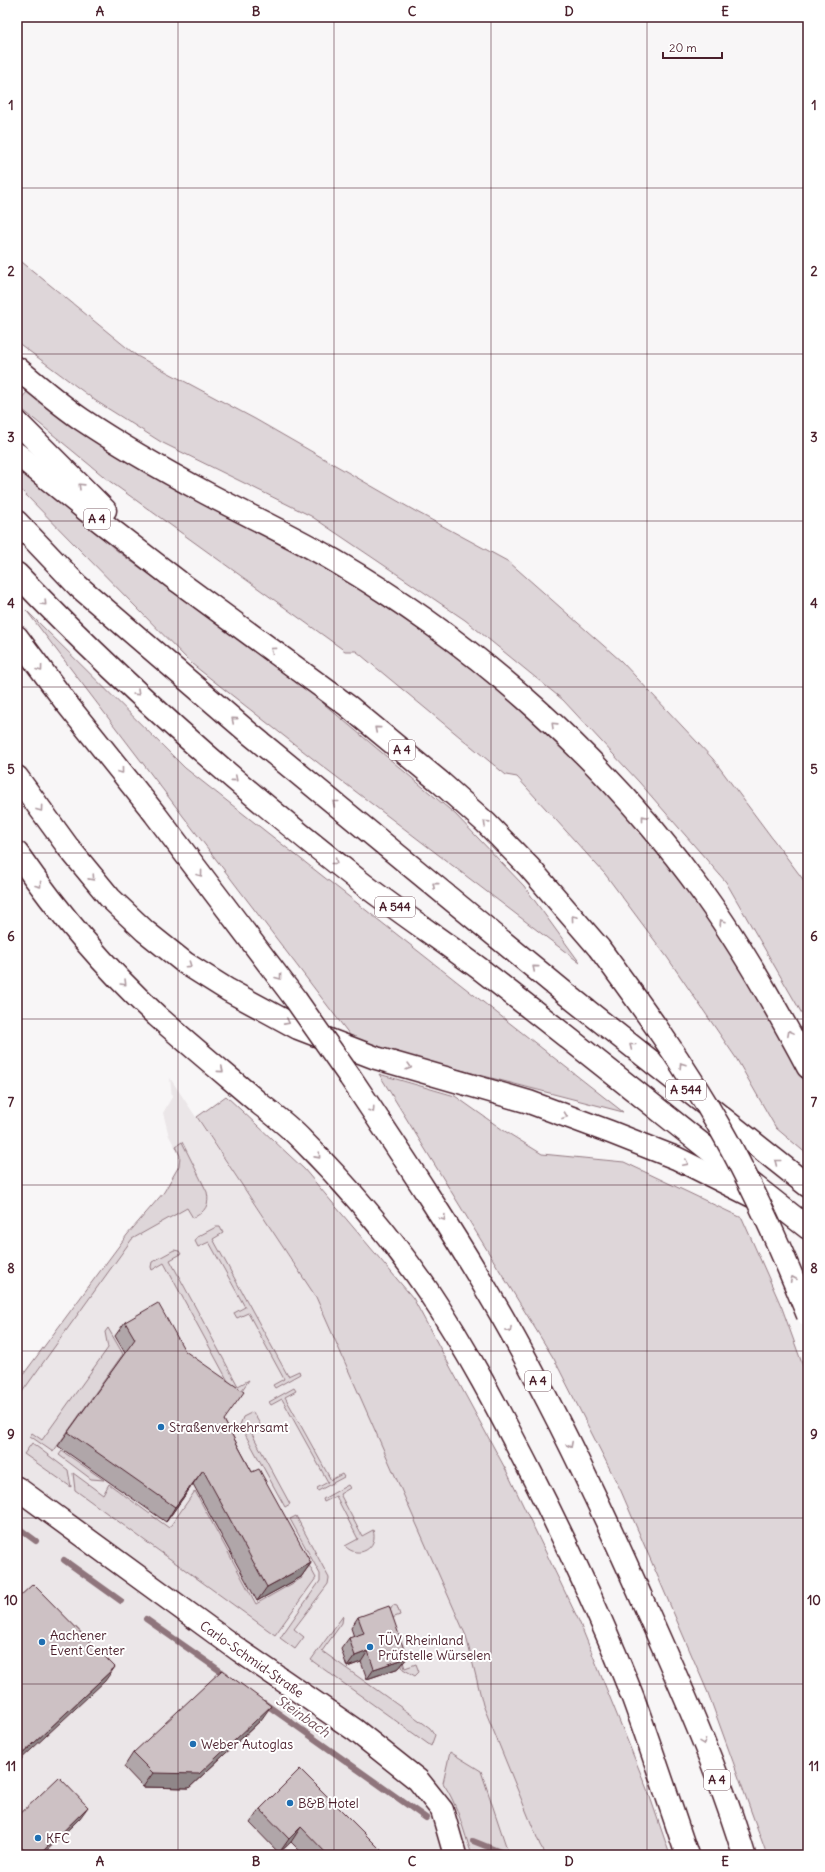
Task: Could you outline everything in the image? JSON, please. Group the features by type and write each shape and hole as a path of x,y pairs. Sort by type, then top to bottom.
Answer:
{"main road":[{"path":"17,368 79,418 116,441 205,492 333,560 405,604 475,656 550,721 638,810 706,897 762,984 808,1067"},
{"path":"17,422 179,582"},
{"name":"A 4","path":"17,454 96,518 179,582 342,701 440,782 486,823 529,867 599,948 653,1022 719,1126 760,1205 808,1315"},
{"name":"A 544","path":"17,522 78,586 249,733 565,993 808,1186"},
{"name":"A 544","path":"17,574 58,617 159,714 295,830 364,885 480,970 800,1222"},
{"name":"A 4","path":"17,637 67,704 155,814 296,1000 350,1077 434,1203 507,1326 572,1448 603,1511 689,1705 744,1855"},
{"path":"17,777 68,847 110,898 145,931 185,963 228,990 298,1028 376,1058 529,1102 676,1158 800,1222"},
{"path":"17,853 77,933 122,982 157,1016 301,1138 398,1249 428,1292 460,1341 507,1426 572,1558 632,1695 687,1855"},
{"name":"Carlo-Schmid-Straße","path":"17,1488 240,1651 354,1730 418,1780 442,1810 455,1855"}],"shaded area":[{"path":"17,258 137,356 255,419 415,511 509,562 621,661 713,759 808,886 808,1024 726,882 639,782 563,700 465,620 311,516 161,442 96,401 17,342"},
{"path":"28,391 316,560 468,663 540,728 610,795 687,888 738,965 808,1088 808,1155 776,1128 736,1058 667,957 605,874 517,777 506,775 356,651 345,651 108,480 17,405 17,403"},
{"path":"17,468 120,553 312,694 455,814 524,886 580,963 321,765 192,664 21,490 17,485"},
{"path":"26,610 185,768 623,1112 356,1043"},
{"path":"379,1074 455,1096 503,1130 542,1154 624,1162 742,1218 782,1308 808,1380 808,1855 767,1855 708,1693 621,1491 554,1359"},
{"path":"170,1078 316,1297 565,1855 17,1855 17,1383 127,1235 164,1192 179,1166 180,1156 169,1136 163,1113 172,1097"},
{"path":"226,1096 304,1169 413,1298 506,1470 579,1621 649,1794 670,1855 546,1855 540,1845 483,1705 466,1636 316,1297 197,1117"},
{"path":"182,1142 207,1192 208,1201 206,1208 193,1218 187,1208 132,1239 17,1399 17,1383 127,1235 164,1192 179,1166 180,1156 176,1146"},
{"path":"216,1227 220,1227 223,1233 213,1239 288,1376 299,1371 300,1374 275,1388 273,1385 284,1379 248,1313 237,1318 234,1313 245,1307 209,1242 198,1247 195,1241 197,1237"},
{"path":"174,1250 179,1251 181,1254 170,1260 238,1386 249,1380 233,1403 229,1383 164,1263 152,1270 152,1262"},
{"path":"108,1328 123,1354 53,1452 30,1436 32,1433 42,1440 108,1348 105,1332"},
{"path":"294,1388 296,1391 285,1397 331,1480 342,1474 344,1477 318,1491 317,1488 328,1482 282,1399 271,1405 269,1402"},
{"path":"253,1412 261,1426 251,1432 290,1504 285,1507 240,1425 243,1417"},
{"path":"32,1443 68,1470 71,1487 24,1454"},
{"path":"62,1451 104,1480 91,1479 59,1455"},
{"path":"73,1473 103,1495 109,1484 169,1528 195,1491 256,1604 302,1578 278,1533 285,1522 316,1578 275,1635 75,1490"},
{"path":"348,1485 350,1488 340,1494 362,1536 373,1530 373,1542 370,1547 361,1552 350,1550 345,1546 358,1539 336,1496 324,1502 323,1499"},
{"path":"296,1516 329,1578 328,1584 294,1629 304,1637 295,1649 280,1638 320,1581 320,1574 290,1519"},
{"path":"393,1605 397,1606 400,1615 389,1619 405,1668 416,1664 419,1672 415,1676 403,1669 386,1618"},
{"path":"343,1616 342,1623 322,1651 430,1728 435,1735 431,1746 311,1660"},
{"path":"450,1752 481,1771 509,1855 472,1855 453,1800 443,1783"}],"building":[{"path":"158,1303 185,1351 244,1392 224,1420 252,1472 259,1469 311,1563 267,1587 203,1470 175,1507 68,1432 135,1339 125,1322"},
{"name":"Aachener Event Center","path":"33,1584 115,1667 17,1759 17,1599"},
{"name":"TÜV Rheinland Prüfstelle Würselen","path":"389,1606 407,1658 374,1669 368,1651 355,1656 349,1638 364,1633 358,1617"},
{"name":"Weber Autoglas","path":"222,1670 271,1706 199,1774 153,1773 133,1753"},
{"path":"300,1769 386,1855 328,1855 301,1827 289,1839 260,1809"},
{"name":"KFC","path":"59,1777 88,1807 39,1855 29,1855 17,1843 17,1817"}],"waterway":[{"name":"Steinbach","path":"17,1527 36,1541"},
{"name":"Steinbach","path":"64,1560 121,1601"},
{"name":"Steinbach","path":"146,1619 226,1675"},
{"name":"Steinbach","path":"264,1703 426,1818"},
{"name":"Steinbach","path":"473,1841 508,1855"}],"place":[{"name":"Straßenverkehrsamt","path":"161,1427"},
{"name":"Aachener Event Center","path":"42,1642"},
{"name":"TÜV Rheinland Prüfstelle Würselen","path":"370,1647"},
{"name":"Weber Autoglas","path":"193,1744"},
{"name":"B&B Hotel","path":"290,1803"},
{"name":"KFC","path":"38,1838"}]}
